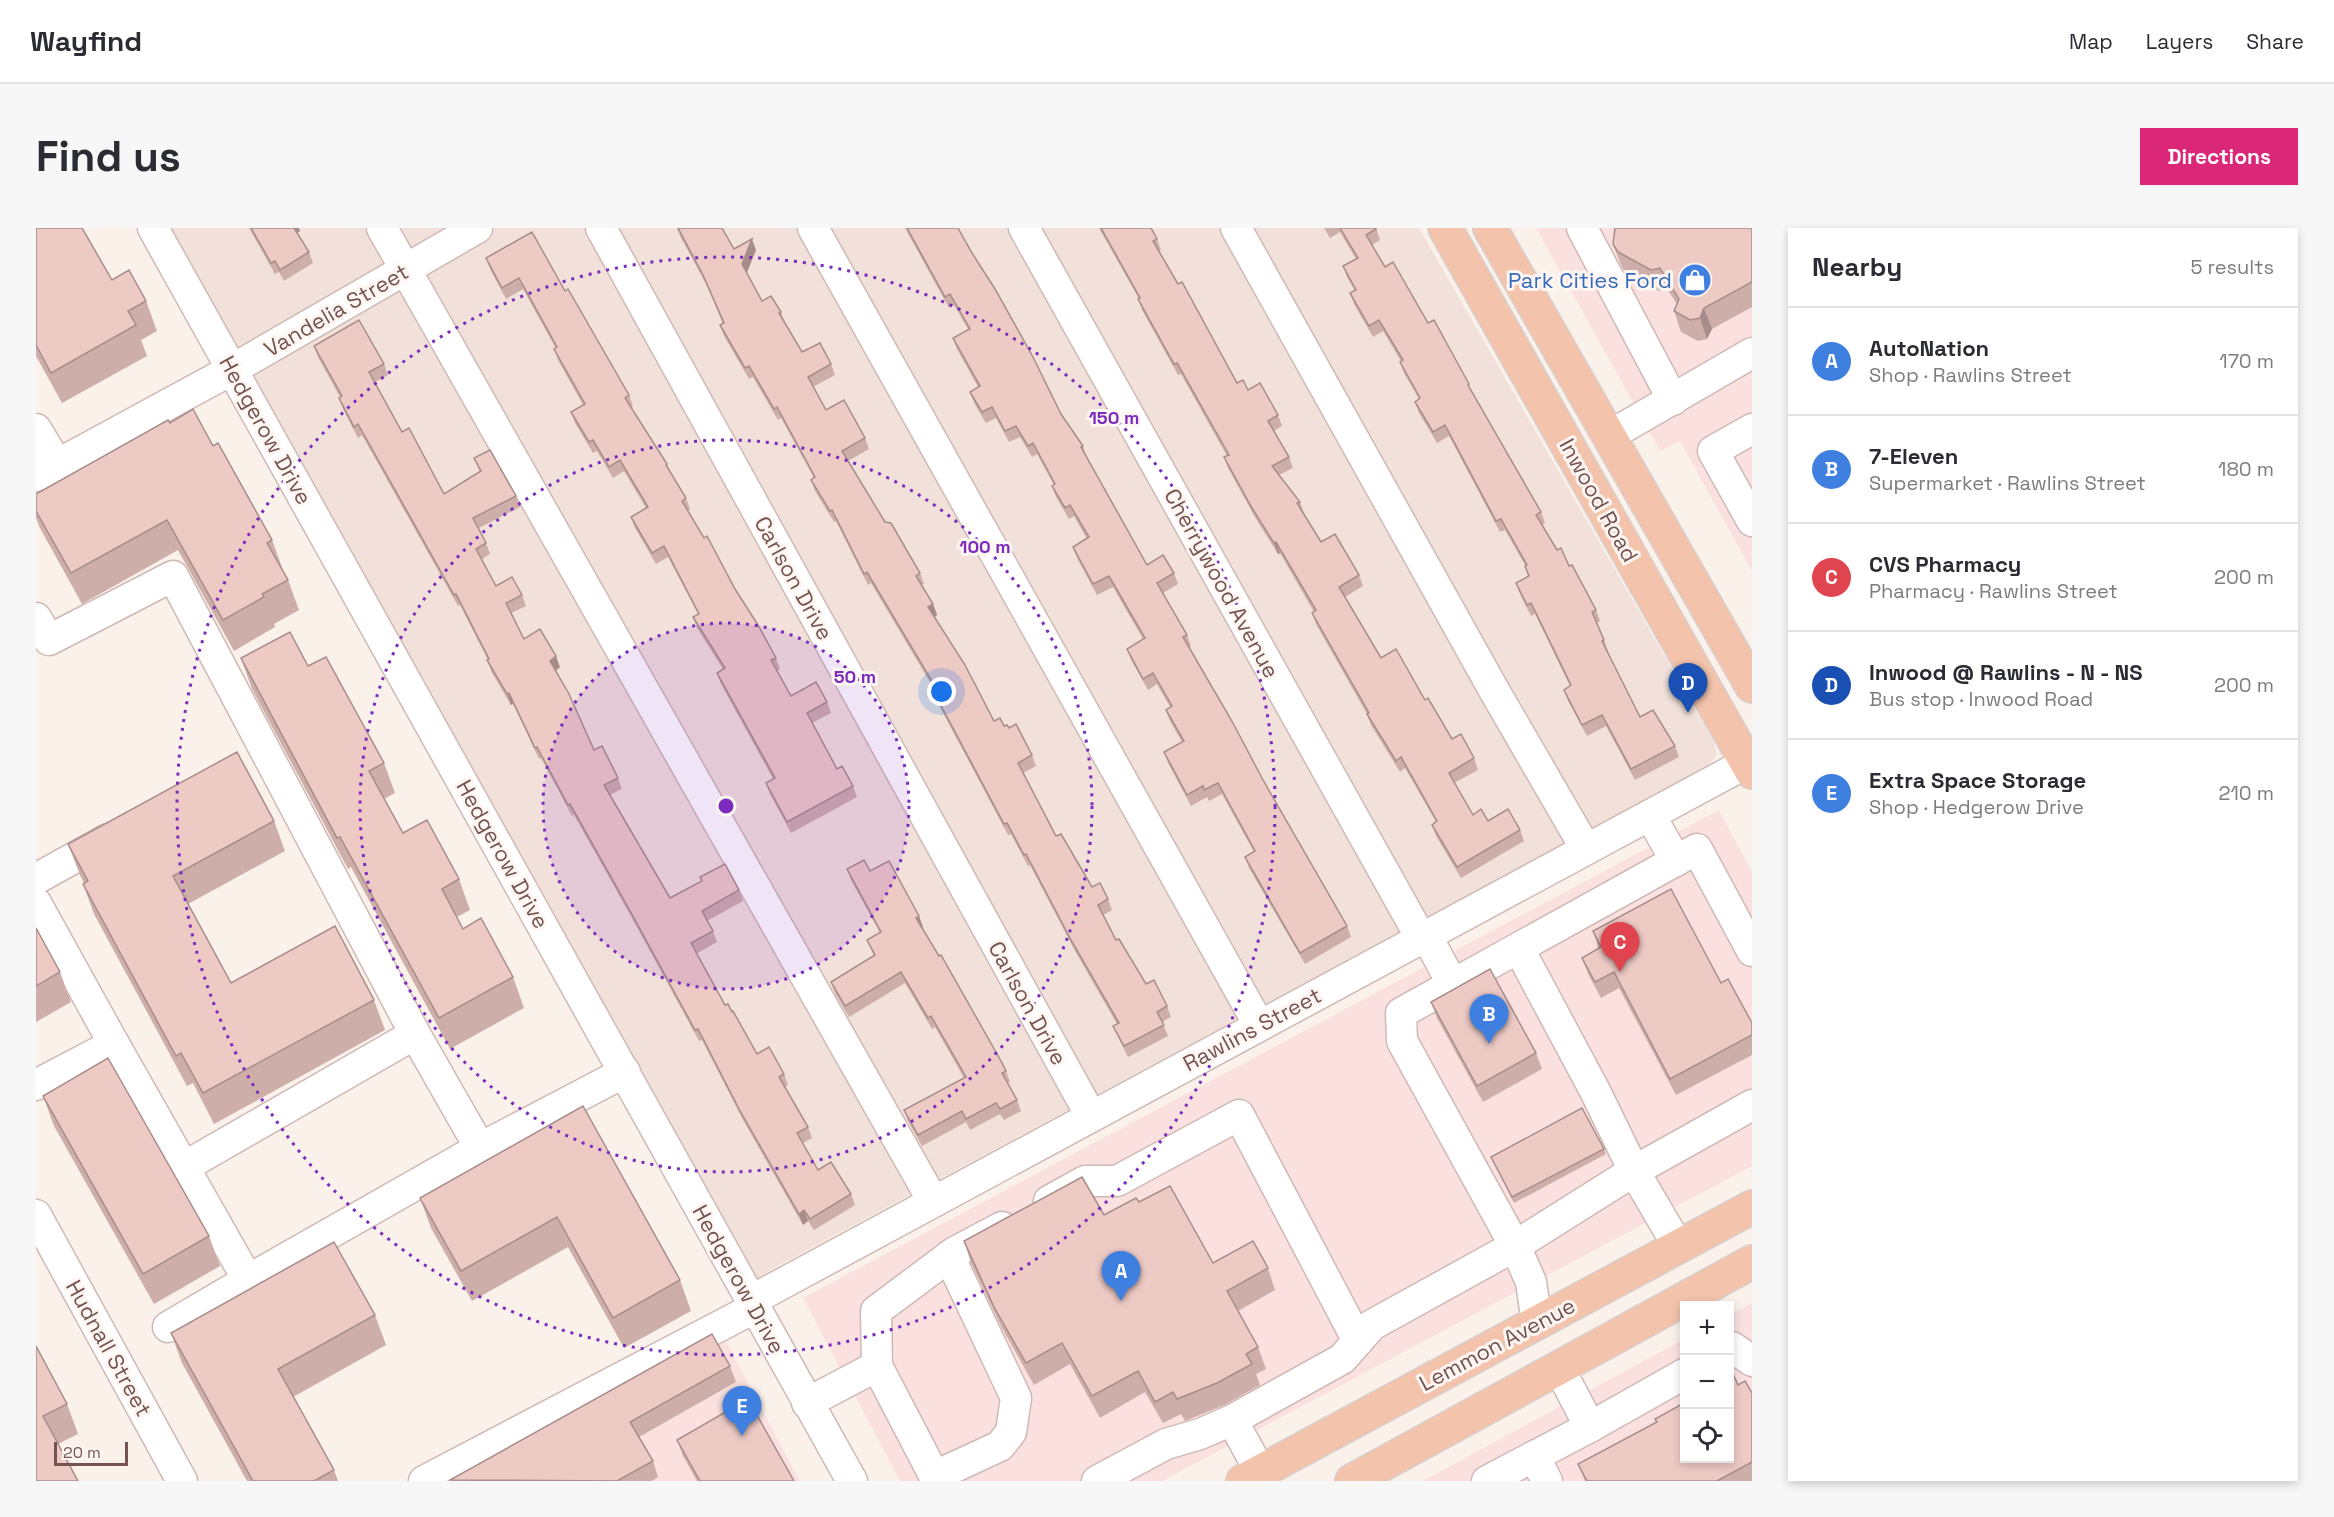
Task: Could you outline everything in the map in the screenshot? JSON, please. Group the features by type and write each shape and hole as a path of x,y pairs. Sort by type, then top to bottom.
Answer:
{"main road":[{"name":"Inwood Road","path":"1445,228 1750,765"},
{"name":"Inwood Road","path":"1490,228 1752,686"},
{"path":"1574,457 1609,436"},
{"name":"Lemmon Avenue","path":"1251,1476 1752,1207"},
{"path":"1678,1246 1708,1297"},
{"path":"1352,1481 1559,1368 1708,1297 1752,1262"},
{"path":"1537,1323 1559,1368"}],"street":[{"name":"Hedgerow Drive","path":"153,228 852,1481"},
{"path":"382,228 933,1202"},
{"name":"Vandelia Street","path":"46,470 233,369 477,228"},
{"name":"Carlson Drive","path":"602,228 1090,1116"},
{"path":"813,228 1260,1025"},
{"name":"Cherrywood Avenue","path":"1024,228 1453,985"},
{"path":"1236,228 1500,702 1586,849"},
{"path":"1582,228 1673,400"},
{"path":"1609,436 1752,353"},
{"path":"36,429 46,470"},
{"path":"1752,429 1713,451 1752,521"},
{"path":"40,635 173,576 255,757 480,1148"},
{"name":"Rawlins Street","path":"424,1481 754,1303 1090,1116 1586,849 1750,765"},
{"path":"1650,815 1676,861"},
{"path":"36,879 130,827"},
{"path":"1537,1323 1531,1282 1515,1246 1402,1041 1401,1013 1697,849 1744,915 1752,951"},
{"path":"36,903 248,1280"},
{"path":"1519,949 1595,1091 1634,1171 1678,1246"},
{"path":"184,1167 415,1034"},
{"path":"36,1085 114,1044"},
{"path":"168,1327 480,1148 625,1072"},
{"path":"1096,1481 1166,1444 1200,1434 1232,1420 1342,1359 1372,1326 1515,1246 1634,1171 1752,1105"},
{"path":"949,1256 1016,1398 1011,1432 1000,1446 936,1479 877,1366 876,1311 949,1256 1085,1181 1117,1181 1239,1114 1358,1341"},
{"name":"Hudnall Street","path":"36,1215 182,1481"},
{"path":"807,1403 877,1366"},
{"path":"1559,1368 1590,1427"},
{"path":"1486,1481 1540,1469 1590,1427 1680,1376"},
{"path":"1232,1420 1251,1476"}],"shaded area":[{"path":"138,228 1419,228 1714,742 1717,755 1708,766 774,1268 732,1295"},
{"path":"1536,228 1752,228 1752,571 1680,441 1660,451"},
{"path":"1719,810 1752,872 1752,1166 1162,1481 900,1481 803,1298"},
{"path":"1752,1303 1752,1481 1423,1481 1680,1341 1680,1463 1734,1463 1734,1313"},
{"path":"722,1334 800,1481 446,1481"}],"building":[{"path":"36,228 82,228 112,280 129,270 146,301 128,311 136,325 51,373 36,345"},
{"path":"251,228 294,228 309,252 280,270 275,261 271,263"},
{"path":"678,228 722,228 734,249 752,239 742,264 762,301 771,296 802,352 820,343 831,364 808,377 826,410 844,400 865,438 842,451 885,522 891,523 920,573 916,576 933,604 928,607 965,665 994,721 1000,718 1004,726 1007,725 1009,728 1016,724 1032,755 1018,763 1056,836 1061,834 1092,887 1100,883 1108,899 1098,905 1116,940 1119,939 1146,984 1154,980 1167,1006 1157,1012 1164,1025 1124,1046 1113,1026 1119,1023 1071,940 1026,854 1024,855 1007,823 1004,824 930,685 933,683 867,572 864,574 832,510 830,511 811,480 815,477 777,407 774,409 749,366 745,368 720,325 724,323 703,275"},
{"path":"907,228 958,228 995,289 1033,357 1061,414 1083,446 1081,447 1147,565 1163,555 1174,573 1157,583 1187,635 1183,637 1347,926 1300,953 1245,857 1255,851 1218,783 1204,790 1203,786 1187,795 1164,752 1184,741 1166,710 1172,706 1153,673 1143,679 1127,649 1145,638 1109,576 1093,584 1073,547 1089,537 1070,505 1065,508 1052,486 1055,484 1033,443 1028,446 1016,426 1005,431 992,407 982,412 970,392 980,386 953,338 970,329 950,294 945,297"},
{"path":"1101,228 1151,228 1157,239 1153,241 1178,284 1182,282 1237,383 1243,380 1248,390 1260,383 1278,415 1268,421 1289,457 1272,466 1300,502 1297,503 1321,542 1335,534 1359,575 1339,587 1381,658 1396,649 1425,700 1428,698 1452,739 1461,734 1474,758 1449,773 1473,815 1481,809 1488,821 1508,809 1520,830 1457,867 1432,825 1437,821 1401,757 1396,761 1367,714 1369,713 1312,613 1316,610 1276,542 1274,543 1252,508 1224,457 1229,455 1177,363 1174,364"},
{"path":"1340,228 1376,228 1366,235 1385,267 1393,262 1428,323 1434,320 1468,385 1541,512 1536,515 1557,550 1561,548 1569,566 1572,565 1596,610 1592,612 1604,640 1602,641 1640,717 1653,710 1675,746 1631,769 1602,715 1582,725 1564,690 1571,685 1531,603 1527,605 1516,583 1529,576 1525,566 1527,565 1501,519 1496,521 1445,425 1433,432 1415,402 1420,398 1400,362 1403,360 1379,320 1369,326 1350,293 1356,290 1343,266 1358,258"},
{"name":"Park Cities Ford","path":"1615,228 1752,228 1752,282 1704,308 1700,318 1690,320 1674,311 1679,299 1660,268 1651,270 1618,252 1613,244"},
{"path":"532,232 565,291 568,289 629,395 625,398 686,498 682,501 704,538 707,536 735,589 758,625 776,658 771,660 791,696 816,682 827,702 807,713 837,769 842,766 853,786 787,822 766,783 775,778 717,673 725,668 693,617 699,614 664,546 652,553 631,517 648,507 620,460 609,467 593,440 589,442 571,412 585,404 554,349 557,347 519,278 502,288 486,258"},
{"path":"359,320 384,364 369,372 402,432 409,428 444,494 481,471 474,458 490,450 516,496 473,518 486,543 476,549 496,586 512,577 522,595 506,603 524,639 540,629 556,656 550,661 569,694 594,750 602,746 618,778 604,785 670,898 702,881 700,877 725,864 739,890 702,911 713,931 691,943 725,1005 728,1004 733,1011 757,1054 769,1047 784,1074 779,1077 808,1127 797,1133 818,1170 831,1162 851,1194 810,1219 804,1210 799,1214 739,1109 698,1029 695,1030 570,804 568,805 537,747 535,748 509,693 507,694 487,660 489,659 456,594 454,595 358,424 354,427 339,398 342,396 314,346"},
{"path":"193,409 213,446 218,443 272,540 267,543 288,580 262,594 264,597 223,620 167,520 71,573 36,511 36,494 168,420 170,423"},
{"path":"290,632 308,666 326,657 384,763 369,771 403,833 427,820 459,879 442,889 463,929 481,918 513,977 439,1018 340,837 337,838 241,658"},
{"path":"237,752 274,821 173,876 231,983 335,926 374,1000 203,1093 181,1053 176,1056 83,884 88,881 68,844"},
{"path":"864,860 870,871 889,861 919,916 916,918 939,956 941,955 1001,1061 1006,1071 1002,1073 1017,1100 1000,1109 996,1103 966,1119 962,1111 918,1135 904,1110 966,1077 931,1016 928,1018 901,972 845,1006 831,982 875,955 867,940 881,932 847,869"},
{"path":"1671,889 1721,983 1728,979 1752,1023 1752,1035 1670,1079 1614,972 1595,982 1582,958 1601,947 1593,931"},
{"path":"36,928 60,972 36,986"},
{"path":"1490,969 1536,1053 1477,1086 1431,1002"},
{"path":"108,1058 209,1236 143,1274 43,1096"},
{"path":"583,1106 680,1280 613,1318 557,1217 461,1271 420,1198"},
{"path":"1582,1108 1604,1149 1512,1197 1491,1157"},
{"path":"1082,1177 1104,1215 1136,1198 1139,1202 1170,1186 1213,1263 1253,1241 1268,1268 1227,1291 1258,1347 1246,1354 1252,1364 1217,1383 1177,1399 1173,1392 1155,1402 1138,1371 1092,1396 1062,1343 1026,1363 994,1307 964,1241"},
{"path":"334,1242 375,1315 278,1369 334,1470 314,1481 253,1481 171,1333"},
{"path":"712,1334 730,1366 630,1422 653,1461 617,1481 450,1480"},
{"path":"36,1346 67,1404 43,1416 78,1481 36,1481"},
{"path":"1734,1376 1738,1385 1745,1381 1752,1393 1752,1462 1717,1481 1587,1481 1578,1464 1657,1422 1655,1419 1680,1405 1680,1463 1734,1463"},
{"path":"748,1399 794,1481 700,1481 677,1440"}],"place":[{"name":"Park Cities Ford","path":"1695,280"},
{"name":"Inwood @ Rawlins - N - NS","path":"1688,713"},
{"name":"CVS Pharmacy","path":"1620,972"},
{"name":"7-Eleven","path":"1489,1044"},
{"name":"AutoNation","path":"1121,1301"},
{"name":"Extra Space Storage","path":"742,1436"}]}
